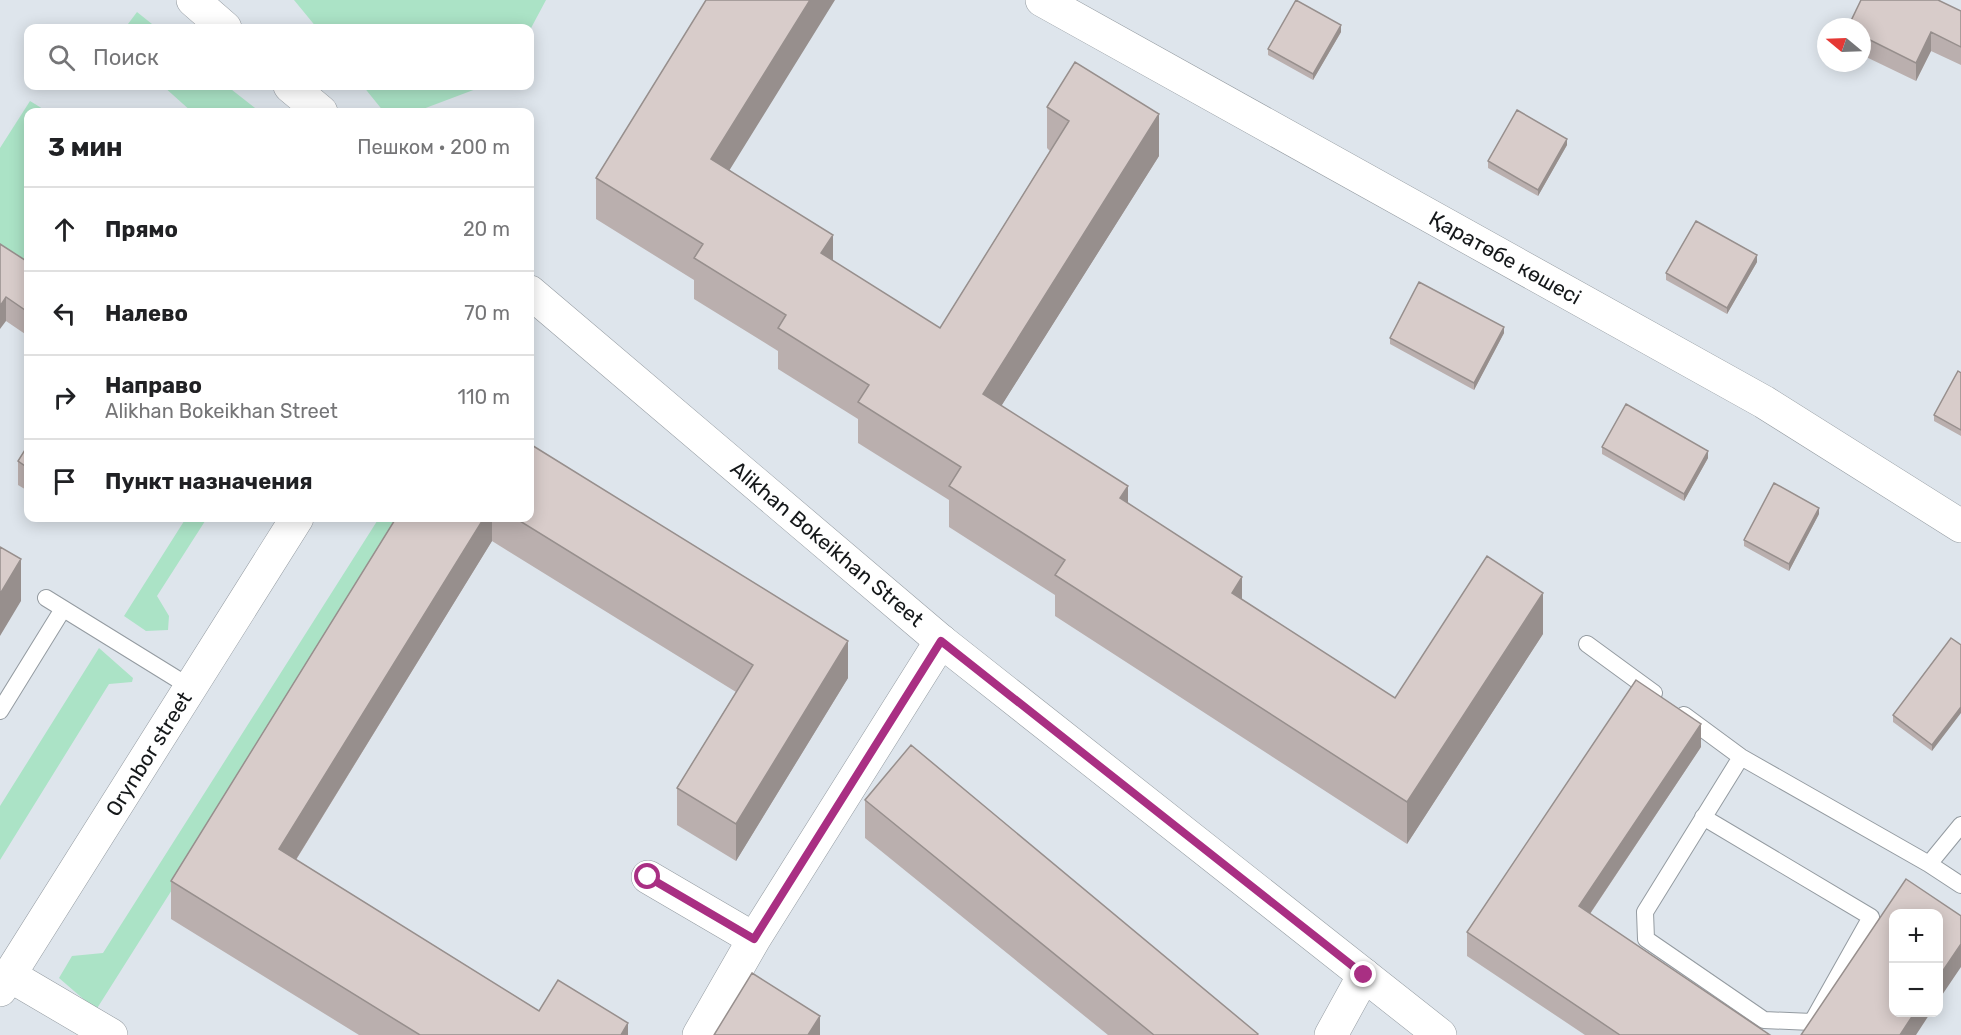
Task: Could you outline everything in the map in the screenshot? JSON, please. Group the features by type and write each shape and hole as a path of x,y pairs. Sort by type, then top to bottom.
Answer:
{"street":[{"path":"193,0 220,24"},
{"name":"Қаратөбе көшесі","path":"1042,0 1764,402 1961,526"},
{"path":"295,90 316,108"},
{"name":"Alikhan Bokeikhan Street","path":"534,295 941,641 1440,1035"},
{"name":"Orynbor street","path":"5,982 294,522"},
{"path":"699,1035 754,939 941,641"},
{"path":"648,877 754,939"},
{"path":"1331,1035 1364,975"},
{"path":"5,982 111,1035"}],"lane":[{"path":"46,598 190,687"},
{"path":"0,711 63,609"},
{"path":"1587,644 1740,757 1929,864 1961,885"},
{"path":"1703,817 1871,917 1812,1022 1764,1020 1646,939 1645,912 1703,817 1740,757"},
{"path":"1929,864 1961,825"}],"green space":[{"path":"294,0 546,0 533,24 314,24"},
{"path":"137,12 152,24 128,24"},
{"path":"167,90 232,90 255,108 188,108"},
{"path":"366,90 473,90 426,108 381,108"},
{"path":"30,101 41,108 26,108"},
{"path":"24,110 24,282 0,267 0,148"},
{"path":"183,522 204,522 157,596 169,616 168,630 146,631 124,616"},
{"path":"376,522 404,522 96,1010 59,978 72,956 103,953"},
{"path":"99,648 133,678 132,682 109,684 0,860 0,806"}],"building":[{"path":"706,0 810,0 711,159 833,235 821,253 940,328 1069,121 1047,107 1075,62 1159,114 983,394 1128,486 1120,498 1242,577 1232,593 1395,698 1487,556 1543,593 1407,802 1055,575 1065,560 949,486 961,467 858,402 869,385 778,328 786,315 694,258 703,244 596,178"},
{"path":"1296,0 1341,25 1313,74 1268,49"},
{"path":"1861,0 1938,0 1961,11 1961,47 1931,32 1916,63 1871,40 1871,18 1852,18"},
{"path":"1517,110 1567,139 1538,190 1488,161"},
{"path":"1696,221 1757,255 1727,308 1666,273"},
{"path":"0,244 24,259 24,309 6,297 0,306"},
{"path":"1419,282 1504,327 1474,383 1390,338"},
{"path":"1958,371 1961,373 1961,430 1934,415"},
{"path":"1626,404 1708,451 1684,494 1602,447"},
{"path":"534,446 848,641 736,824 677,788 753,665 521,522 534,522"},
{"path":"24,451 24,465 18,461"},
{"path":"1774,483 1819,508 1789,564 1744,540"},
{"path":"394,522 482,522 279,849 539,1011 558,980 628,1023 621,1035 420,1035 171,881"},
{"path":"0,547 21,559 0,594"},
{"path":"1951,638 1961,645 1961,707 1932,745 1893,715"},
{"path":"1636,680 1701,724 1579,906 1770,1035 1620,1035 1467,932"},
{"path":"911,745 1258,1034 1154,1035 865,800"},
{"path":"1906,879 1961,916 1961,944 1943,971 1943,909 1889,909 1889,1017 1912,1017 1900,1035 1801,1035"},
{"path":"752,973 820,1016 808,1035 714,1035"}],"route":[{"path":"648,877 754,939 941,641 1364,975"}]}
